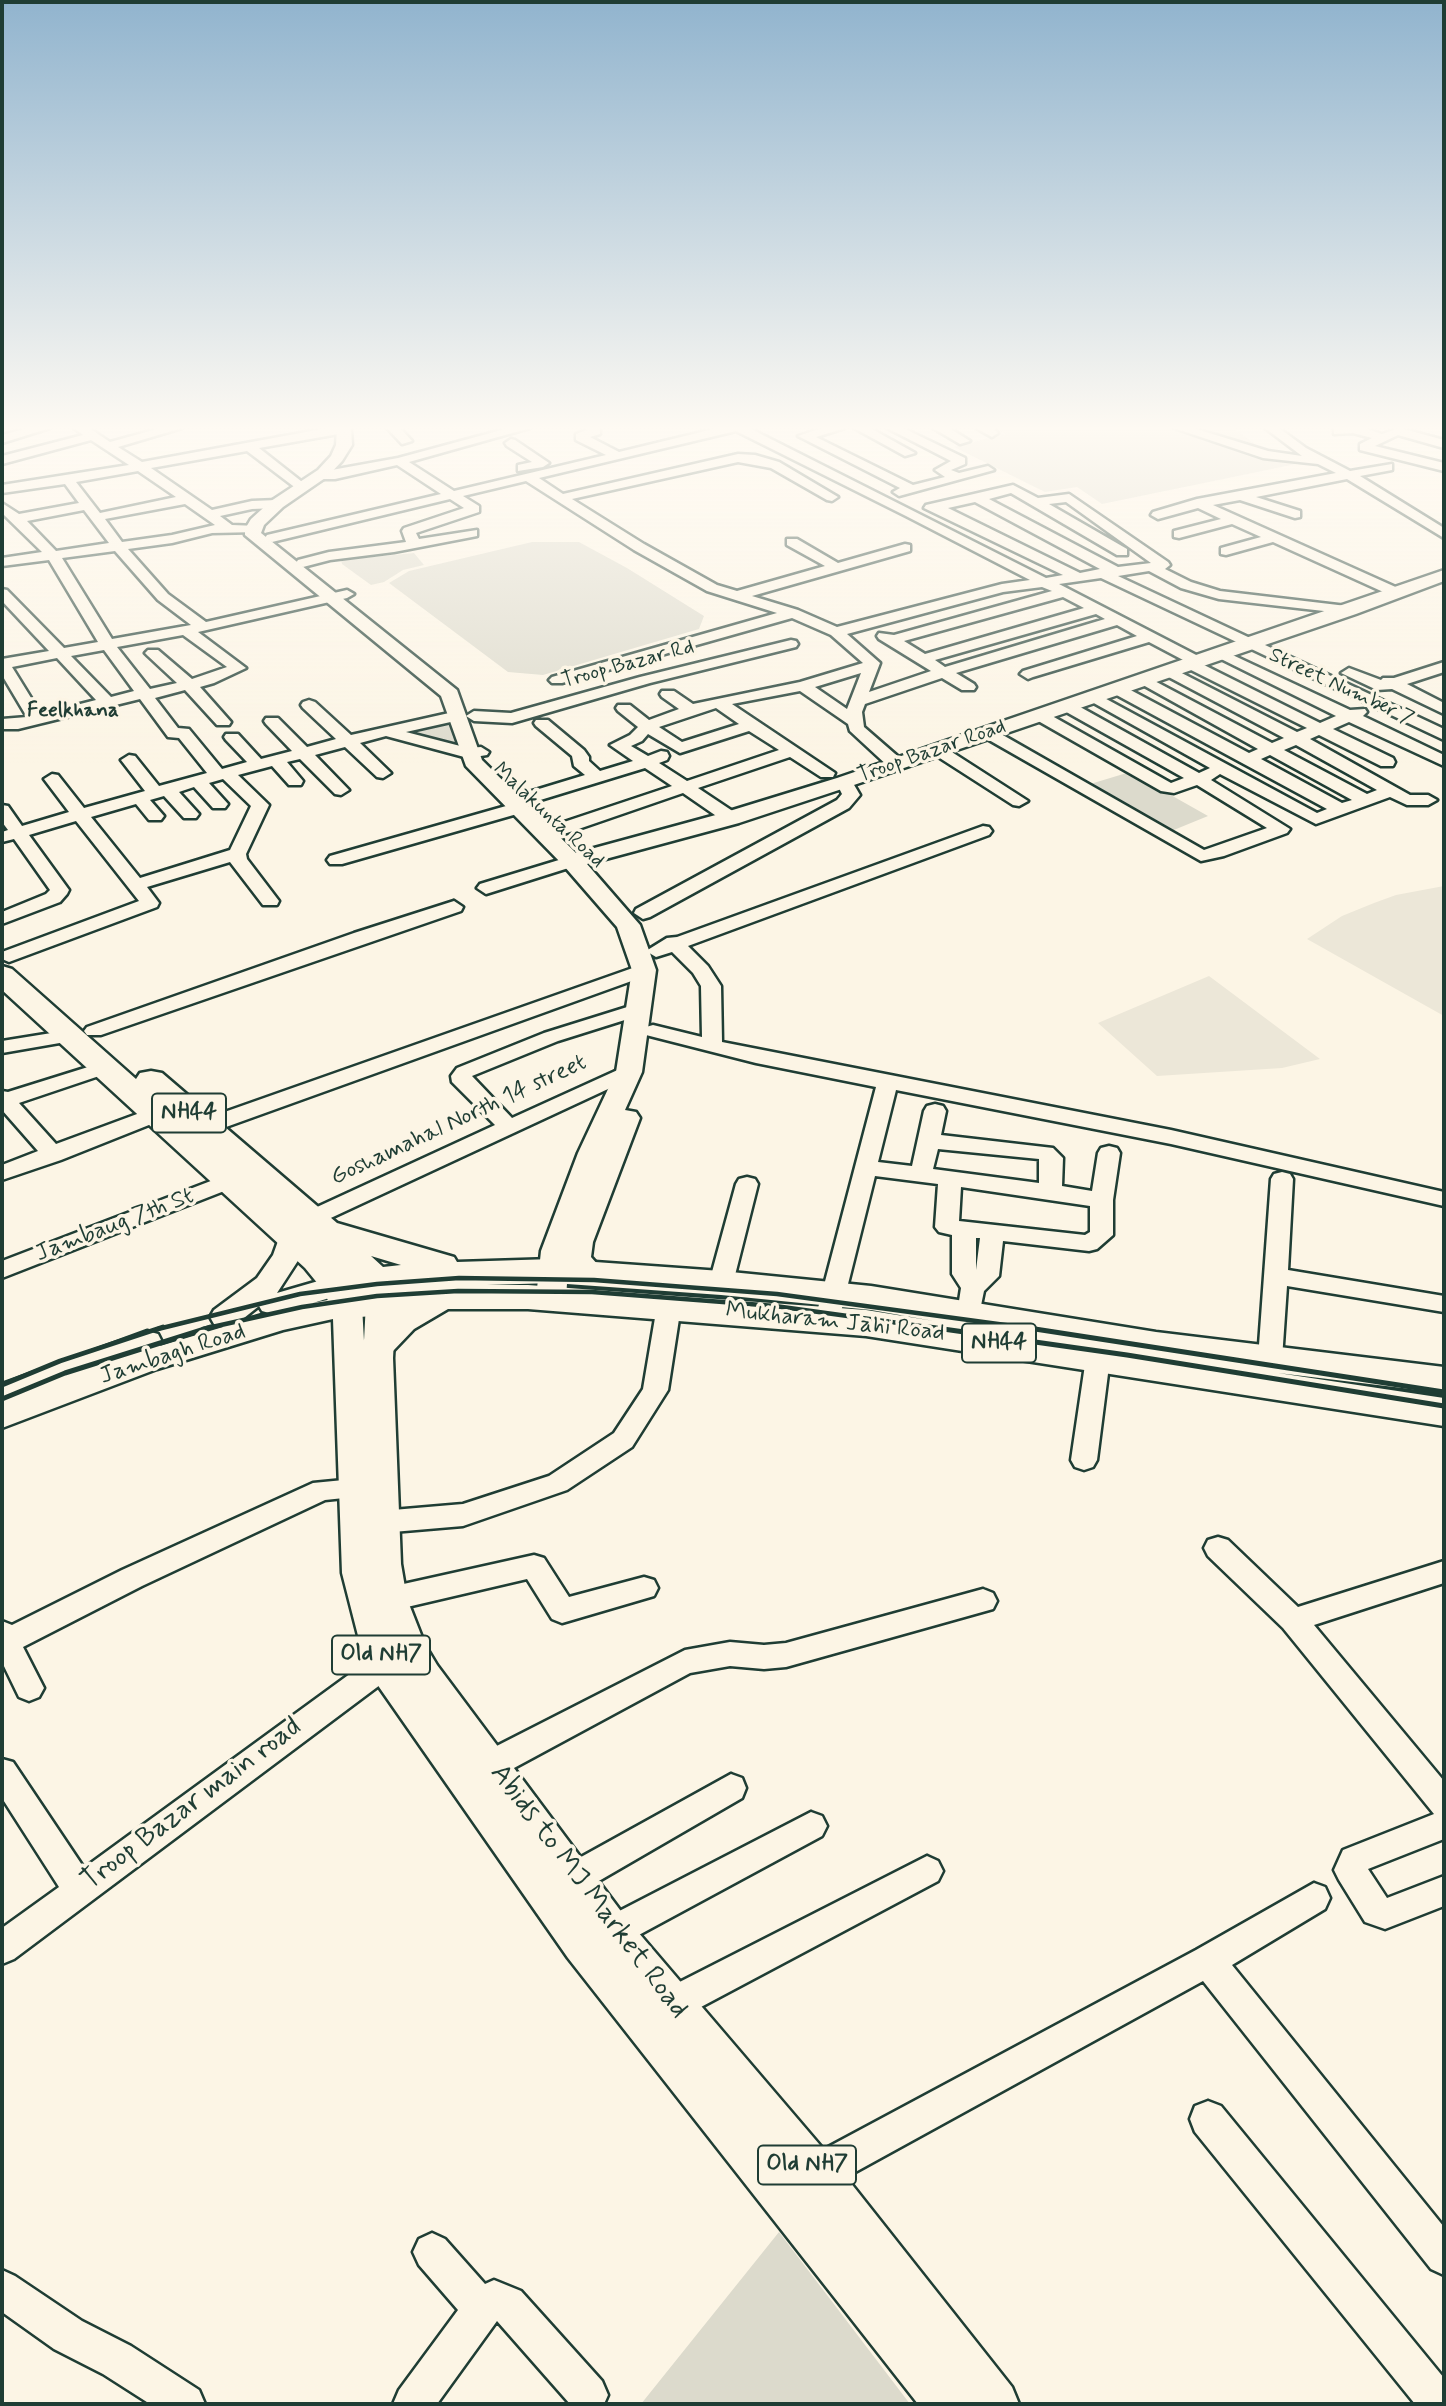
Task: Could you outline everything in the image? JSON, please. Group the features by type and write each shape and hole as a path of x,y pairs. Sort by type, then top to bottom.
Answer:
{"highway":[{"name":"NH44","path":"4,960 82,1034 207,1126 309,1228 360,1293"},
{"name":"NH44","path":"82,1034 104,1068 229,1181 309,1228"},
{"path":"309,1228 476,1273"},
{"name":"Mukharam Jahi Road","path":"360,1293 476,1273 669,1306 830,1307 971,1301 1156,1345 1444,1380"},
{"name":"Mukharam Jahi Road","path":"360,1293 447,1297 552,1285 591,1274 721,1283 830,1307 866,1323 1444,1412"},
{"path":"380,1342 401,1320 414,1311 447,1297"}],"main road":[{"path":"259,540 278,557 340,596"},
{"path":"275,540 340,596 469,695 466,716 474,753 473,762 582,858 628,925 658,954"},
{"name":"Troop Bazar Road","path":"582,858 730,818 835,778 895,764 938,750 1444,576"},
{"name":"Malakunta Road","path":"519,803 561,829 582,858 643,913 658,954 658,970 646,1020 645,1072 579,1242 576,1260 591,1274"},
{"path":"552,1285 555,1251 592,1153 629,1072 646,1020"},
{"path":"2,1396 106,1355 216,1327 267,1286 309,1228"},
{"name":"Jambagh Road","path":"2,1416 146,1361 216,1327 281,1320 360,1293"},
{"name":"Abids to MJ Market Road","path":"360,1293 380,1342 382,1522 396,1657 424,1676 612,1931 815,2174 995,2404"},
{"name":"Abids to MJ Market Road","path":"360,1293 354,1489 359,1573 396,1657 582,1944 948,2404"}],"street":[{"path":"34,540 54,557 107,644 145,694 179,733 260,805 237,854 238,860 271,901"},
{"path":"114,540 163,597 203,627"},
{"path":"2,562 171,540"},
{"path":"303,563 329,556 434,540"},
{"path":"632,540 712,588 793,613 836,632 869,661"},
{"path":"964,540 1152,636 1194,662 1387,762"},
{"name":"Street Number 7","path":"1003,540 1444,761"},
{"path":"1040,540 1258,640 1378,704 1444,735"},
{"path":"1053,540 1109,572 1258,640"},
{"path":"1102,540 1122,552"},
{"path":"836,632 1002,589 1163,565 1128,540"},
{"path":"1226,551 1264,540"},
{"path":"1283,540 1395,592"},
{"path":"792,542 836,566"},
{"path":"735,596 905,548"},
{"path":"1151,567 1186,585 1219,595 1350,610"},
{"path":"730,818 687,787 618,745 636,738 647,726 691,710 718,702 803,686 869,661 897,644 1065,592"},
{"path":"36,719 2,664 203,627 340,596"},
{"path":"4,598 107,702"},
{"path":"923,659 1098,609"},
{"path":"557,680 793,613"},
{"path":"859,701 943,671 1119,620"},
{"path":"867,625 968,687"},
{"path":"2,724 18,724 188,685 238,668 185,630"},
{"path":"1028,674 1152,636"},
{"name":"Troop Bazar Rd","path":"10,835 79,813 386,731 466,716 512,718 645,680 791,645"},
{"path":"153,653 200,695 258,765"},
{"path":"853,721 869,661"},
{"path":"1330,664 1380,687 1441,671"},
{"path":"1366,670 1444,709"},
{"path":"1168,671 1407,800 1428,800"},
{"path":"1142,680 1366,800"},
{"path":"803,686 853,721 856,728 895,764"},
{"path":"1117,689 1342,810"},
{"path":"668,694 691,710"},
{"path":"1091,698 1319,820 1391,791"},
{"path":"643,913 843,804 851,795 835,778 718,702"},
{"path":"1039,715 1164,785 1177,787 1248,760 1378,704"},
{"path":"309,705 383,773"},
{"path":"1067,706 1288,833"},
{"path":"624,708 680,748"},
{"path":"272,721 341,790"},
{"path":"542,723 578,753 581,756 580,762 597,777"},
{"path":"337,860 519,803 751,725"},
{"path":"386,731 474,753"},
{"path":"988,733 1194,854 1208,856 1288,833 1309,816"},
{"path":"938,750 1019,801"},
{"path":"561,829 792,751"},
{"path":"129,760 154,793 190,814"},
{"path":"276,760 295,781"},
{"path":"4,960 150,903 52,779"},
{"path":"198,781 219,804"},
{"path":"154,793 156,816"},
{"path":"597,802 612,813"},
{"path":"2,810 10,835 60,890 53,898 2,918"},
{"path":"207,1126 983,831"},
{"path":"135,885 237,854"},
{"path":"486,888 582,858"},
{"path":"2,1047 82,1034 454,907"},
{"path":"658,954 701,970 711,986 712,1045"},
{"path":"509,1127 463,1082 461,1076 464,1072 551,1037 646,1020 712,1045 756,1057 1171,1137 1444,1199"},
{"path":"53,1155 4,1098 104,1068"},
{"name":"Goshamahal North 14 street","path":"309,1228 509,1127 629,1072"},
{"path":"830,1307 888,1081"},
{"path":"922,1175 935,1111"},
{"path":"2,1173 156,1114"},
{"path":"929,1141 1022,1144 1050,1156 1050,1192"},
{"path":"950,1178 947,1227 1089,1243 1101,1235 1102,1200 1109,1153"},
{"path":"866,1168 1102,1200"},
{"path":"1270,1359 1282,1179"},
{"name":"Jambaug 7th St","path":"2,1270 229,1181"},
{"path":"721,1283 747,1184"},
{"path":"964,1229 964,1274 971,1301"},
{"path":"971,1301 987,1276 992,1232"},
{"path":"1276,1276 1444,1304"},
{"path":"382,1522 463,1515 558,1483 623,1440 655,1390 669,1306"},
{"path":"1084,1460 1098,1358"},
{"path":"29,1688 4,1637 322,1490 354,1489"},
{"path":"1218,1548 1293,1620 1444,1804"},
{"path":"390,1599 534,1566 562,1611 645,1588"},
{"path":"1293,1620 1444,1572"},
{"path":"490,1765 685,1662 730,1654 764,1657 786,1655 983,1601"},
{"name":"Troop Bazar main road","path":"2,1948 396,1657"},
{"path":"2,1772 79,1889"},
{"path":"574,1878 731,1788"},
{"path":"612,1931 811,1825"},
{"path":"1444,1825 1354,1860 1350,1870 1372,1905 1385,1914 1444,1891"},
{"path":"672,2004 927,1871"},
{"path":"815,2174 1208,1961 1314,1898"},
{"path":"1208,1961 1444,2256"},
{"path":"1208,2119 1440,2404"},
{"path":"432,2252 482,2309"},
{"path":"2,2289 68,2335 117,2360 185,2404"},
{"path":"413,2404 482,2309 494,2299 508,2304 588,2395"}],"shaded area":[{"path":"532,542 579,542 704,616 699,629 543,675 508,672 389,583 409,571"},
{"path":"414,553 424,565 403,570 384,582 371,585 342,564 341,560"},
{"path":"454,719 459,747 407,734"},
{"path":"1130,772 1208,816 1164,834 1087,785"},
{"path":"1444,886 1444,1016 1307,939 1342,916 1374,903 1396,895"},
{"path":"1209,976 1320,1059 1282,1068 1157,1076 1098,1023"},
{"path":"779,2232 910,2404 641,2404"}],"railway":[{"path":"158,1329 300,1294 377,1284 459,1278 594,1280 777,1294 1035,1329"},
{"path":"209,1328 302,1307 377,1296 458,1291 592,1292 775,1306 942,1329"},
{"path":"2,1385 60,1361 163,1327"},
{"path":"929,1327 1127,1355 1444,1406"},
{"path":"1022,1327 1035,1329"},
{"path":"2,1399 65,1373 209,1328"},
{"path":"203,1329 209,1328"},
{"path":"1035,1329 1444,1392"}],"district":[{"name":"Feelkhana","path":"73,712"}]}
